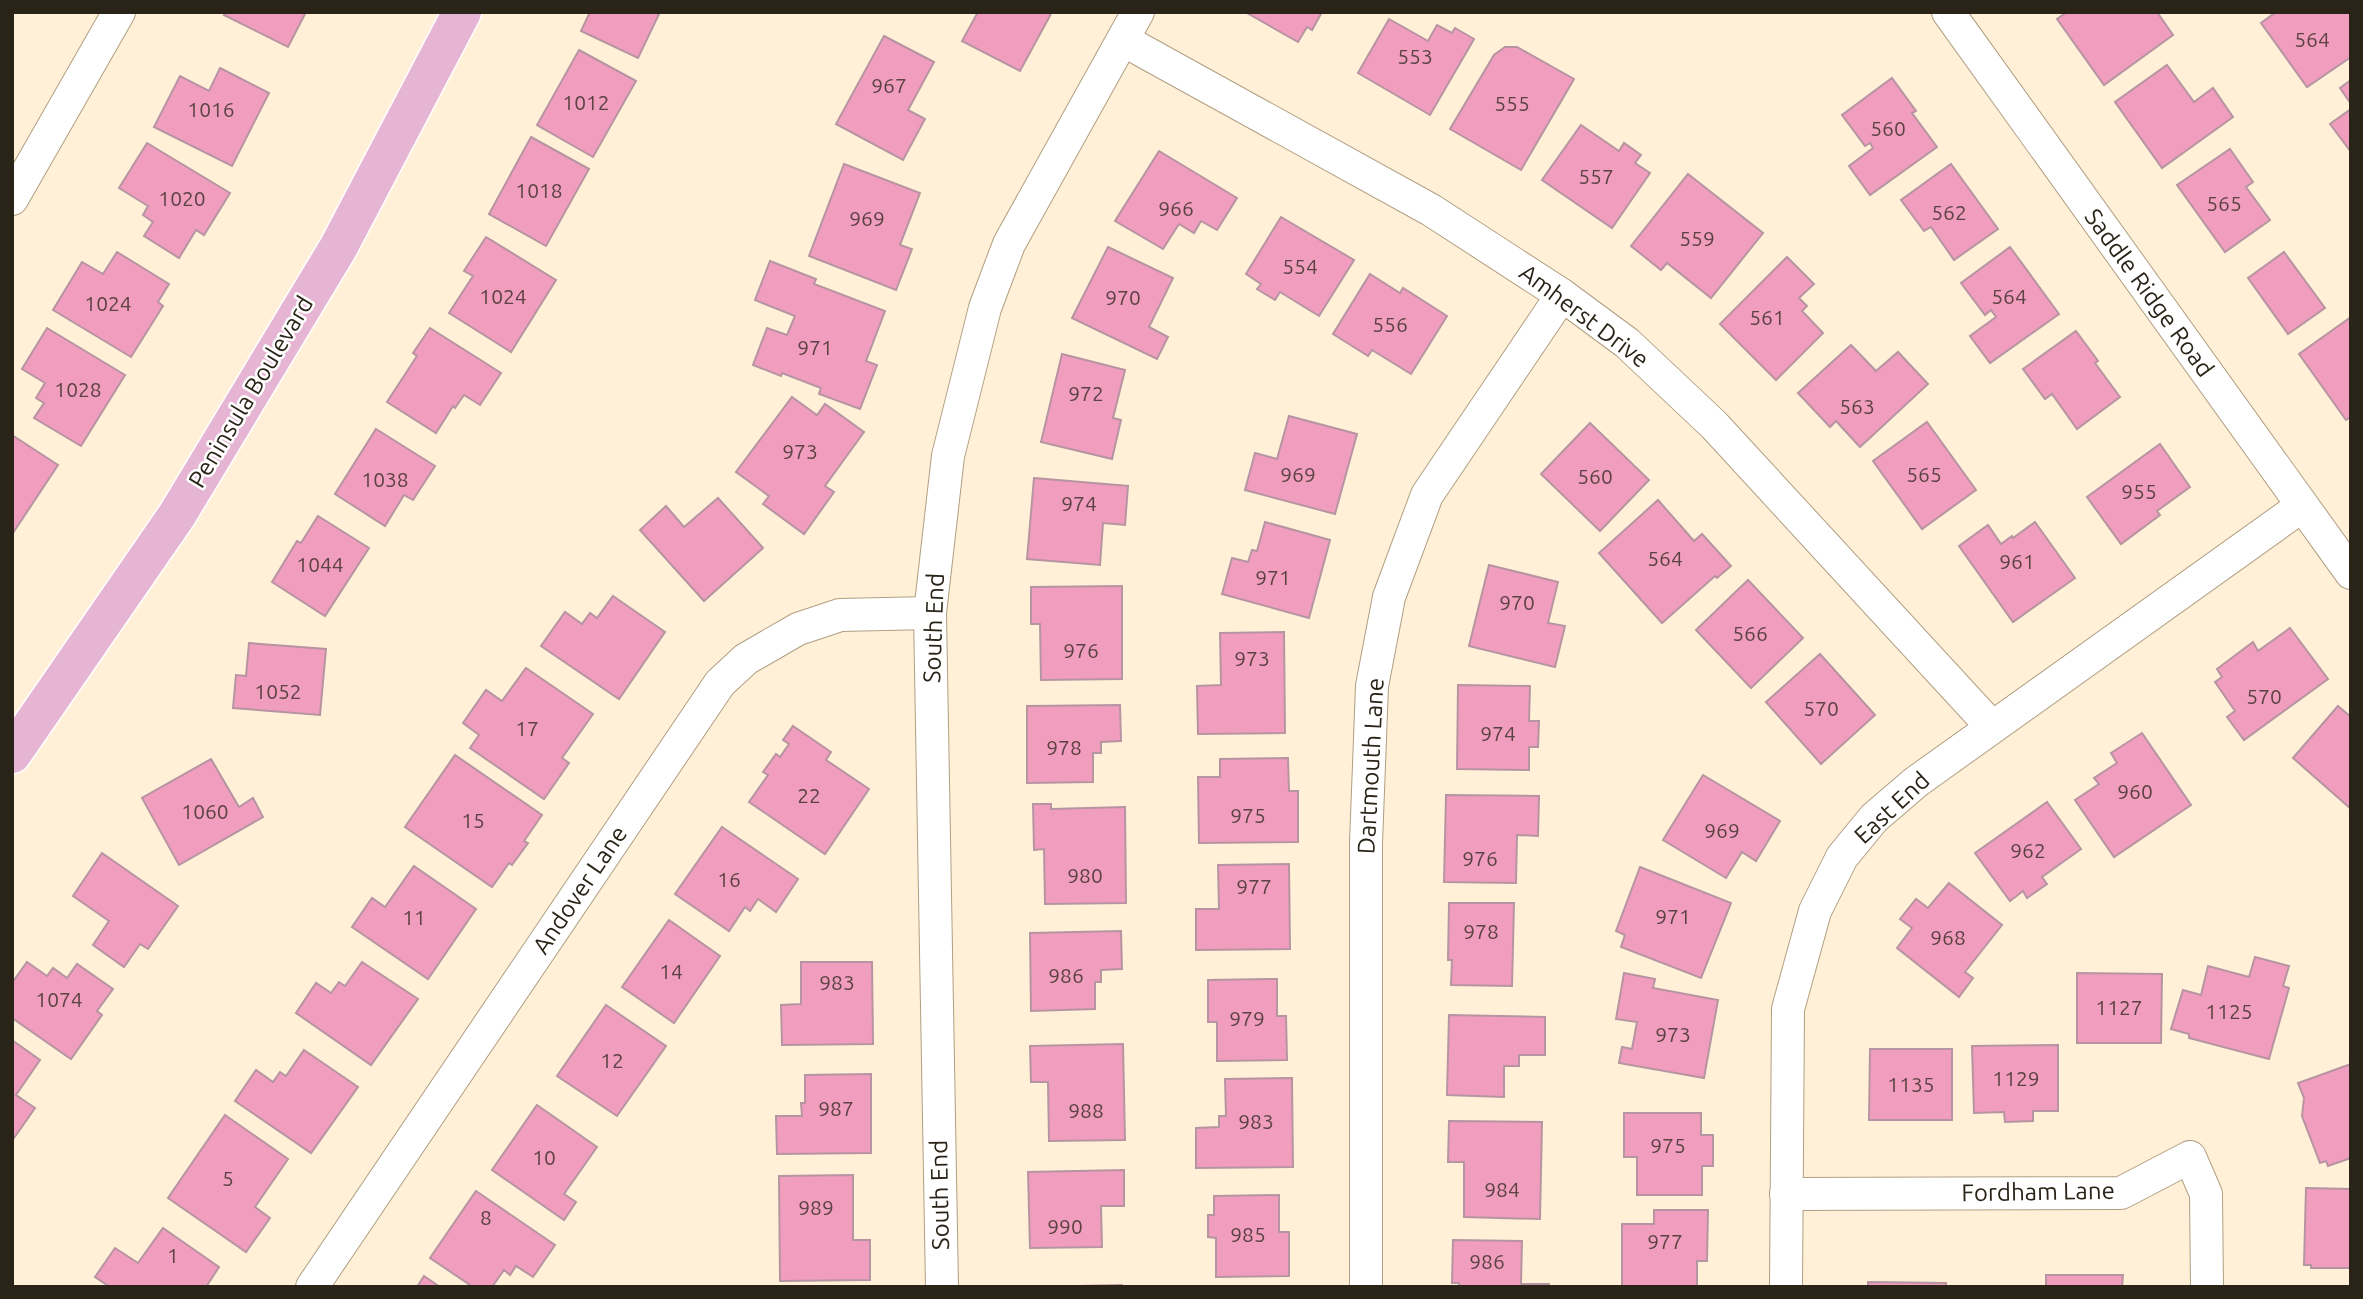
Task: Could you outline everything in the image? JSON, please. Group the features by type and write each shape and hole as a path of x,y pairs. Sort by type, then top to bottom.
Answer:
{"main road":[{"name":"Peninsula Boulevard","path":"12,754 177,515 338,248 463,12"}],"street":[{"path":"12,200 119,12"},
{"name":"South End","path":"942,1287 930,613 948,456 985,308 1009,244 1138,12"},
{"name":"Saddle Ridge Road","path":"1948,12 2351,573"},
{"name":"Amherst Drive","path":"1123,40 1431,210 1562,295 1627,343 1714,425 1992,727"},
{"name":"Dartmouth Lane","path":"1366,1287 1366,830 1372,687 1389,597 1427,495 1562,295"},
{"name":"East End","path":"1786,1287 1788,1009 1815,912 1842,857 1874,818 1916,782 2302,506"},
{"name":"Andover Lane","path":"312,1287 720,683 746,659 798,629 840,615 930,613"},
{"name":"Fordham Lane","path":"1786,1194 2121,1193 2190,1157 2206,1194 2207,1287"}],"building":[{"path":"226,12 306,12 288,47 224,15"},
{"path":"590,12 660,12 638,58 581,31"},
{"path":"978,12 1052,12 1020,71 962,41"},
{"path":"1322,12 1312,30 1307,27 1298,42 1247,13"},
{"path":"2067,12 2157,12 2173,35 2104,85 2057,19"},
{"path":"2276,12 2351,12 2351,57 2307,87 2261,23"},
{"path":"1389,19 1428,41 1437,25 1452,33 1455,28 1474,39 1430,115 1358,73"},
{"path":"884,36 934,62 908,110 925,119 903,160 836,124"},
{"path":"1505,47 1517,47 1574,79 1521,170 1450,129 1494,55"},
{"path":"579,50 636,81 593,157 537,125"},
{"path":"2167,65 2194,102 2213,88 2233,117 2162,168 2115,102"},
{"path":"220,68 269,93 232,166 154,127 180,76 209,91"},
{"path":"1892,78 1916,111 1912,113 1937,147 1870,195 1849,166 1873,148 1870,143 1865,146 1842,115"},
{"path":"2351,80 2351,104 2340,88"},
{"path":"2351,109 2351,152 2330,124"},
{"path":"1581,125 1619,151 1624,143 1641,155 1635,163 1650,173 1612,228 1542,180"},
{"path":"531,137 589,169 546,246 489,214"},
{"path":"147,143 230,193 204,235 196,230 179,258 144,236 153,222 143,215 148,206 119,188"},
{"path":"2230,149 2253,182 2246,187 2270,220 2225,252 2177,185"},
{"path":"1159,151 1237,198 1217,230 1201,221 1194,233 1179,224 1163,249 1115,221"},
{"path":"844,164 920,193 900,245 912,249 896,290 809,256"},
{"path":"1951,164 1998,229 1954,260 1931,227 1924,231 1901,200"},
{"path":"1688,174 1763,233 1711,298 1667,263 1661,270 1631,246"},
{"path":"1281,217 1354,260 1319,316 1280,292 1275,300 1257,289 1261,284 1246,274"},
{"path":"486,237 556,280 511,352 449,313 473,276 464,271"},
{"path":"1108,247 1173,278 1149,327 1168,337 1157,359 1072,318"},
{"path":"2010,247 2059,314 1990,363 1970,336 1996,317 1991,310 1985,315 1961,283"},
{"path":"117,252 169,284 158,302 163,306 131,357 53,310 82,262 103,274"},
{"path":"2284,252 2325,308 2288,334 2248,278"},
{"path":"1787,257 1814,284 1799,298 1807,306 1802,311 1823,333 1776,380 1720,324"},
{"path":"770,261 816,279 814,284 885,311 866,361 877,365 860,409 819,394 821,388 753,365 767,328 787,335 795,316 755,300"},
{"path":"1370,274 1400,293 1403,288 1447,316 1411,374 1372,350 1368,356 1333,334"},
{"path":"2351,317 2351,417 2346,420 2299,354"},
{"path":"47,328 125,375 81,446 34,418 44,403 36,398 45,383 22,369"},
{"path":"430,328 501,373 480,405 464,395 455,408 453,406 436,433 387,402 417,356 413,353"},
{"path":"2076,331 2120,397 2077,429 2052,394 2045,399 2023,369"},
{"path":"1851,345 1876,371 1898,352 1928,384 1860,447 1836,421 1830,427 1798,393"},
{"path":"1062,354 1125,370 1113,418 1121,420 1112,459 1041,442"},
{"path":"792,397 817,415 825,404 864,432 825,486 834,492 804,534 763,504 769,496 736,472"},
{"path":"1289,416 1357,434 1335,514 1245,490 1255,453 1277,459"},
{"path":"1927,422 1976,490 1922,529 1873,461"},
{"path":"1590,423 1649,480 1600,531 1541,474"},
{"path":"376,429 435,466 413,500 404,495 385,526 335,494"},
{"path":"12,435 58,465 13,533 12,532"},
{"path":"2160,444 2190,487 2157,511 2160,515 2121,544 2087,497"},
{"path":"1034,478 1128,486 1125,525 1103,523 1100,565 1027,559"},
{"path":"718,498 763,548 704,601 640,530 666,506 684,527"},
{"path":"1658,500 1694,541 1702,534 1731,566 1717,578 1715,576 1662,623 1599,553"},
{"path":"318,516 369,548 325,616 272,582 297,541 301,543"},
{"path":"1265,522 1330,540 1309,618 1222,594 1232,558 1248,562 1252,550 1257,551"},
{"path":"2035,522 2075,578 2013,622 1959,546 1988,525 2001,544"},
{"path":"1489,565 1558,582 1548,623 1565,626 1555,667 1469,646"},
{"path":"1748,580 1803,638 1751,688 1696,630"},
{"path":"1122,586 1122,679 1041,680 1040,624 1031,624 1031,587"},
{"path":"613,596 665,632 619,699 541,646 565,612 582,624 590,613 597,618"},
{"path":"2290,628 2328,679 2244,740 2227,717 2235,711 2215,682 2222,677 2217,669 2253,642 2258,651"},
{"path":"1284,632 1285,733 1198,734 1197,686 1221,685 1220,633"},
{"path":"249,643 326,649 320,715 233,708 236,675 246,676"},
{"path":"1820,654 1875,715 1821,764 1766,702"},
{"path":"526,668 593,714 562,758 569,763 544,799 470,748 479,735 463,723 486,690 502,701"},
{"path":"1458,685 1530,686 1529,721 1539,721 1538,747 1529,747 1529,770 1457,769"},
{"path":"1120,705 1121,741 1101,742 1101,753 1093,753 1093,782 1027,783 1027,706"},
{"path":"2338,706 2351,717 2351,809 2293,758"},
{"path":"793,726 831,752 826,760 869,789 825,854 749,802 768,775 763,772 776,754 780,757 789,744 783,740"},
{"path":"2142,733 2191,805 2114,857 2075,800 2099,784 2094,778 2117,763 2111,753"},
{"path":"455,755 542,815 524,841 528,843 492,887 405,827"},
{"path":"1288,758 1289,791 1298,791 1298,842 1199,843 1198,777 1220,777 1220,759"},
{"path":"211,759 239,807 253,798 263,817 179,865 142,798"},
{"path":"1703,775 1780,821 1756,861 1742,852 1726,878 1663,840"},
{"path":"1446,795 1539,796 1538,836 1517,835 1516,883 1444,882"},
{"path":"2047,802 2081,849 2042,877 2047,884 2027,898 2023,891 2010,901 1975,853"},
{"path":"1033,804 1051,804 1051,809 1125,807 1126,903 1045,904 1044,849 1034,850"},
{"path":"722,827 798,879 776,912 758,899 750,911 745,907 729,931 675,894"},
{"path":"102,853 178,906 148,949 140,944 124,967 93,945 109,921 73,896"},
{"path":"1289,864 1290,949 1196,950 1196,909 1219,909 1218,865"},
{"path":"414,866 476,909 428,979 352,927 372,898 385,907"},
{"path":"1640,867 1731,903 1701,978 1621,947 1625,935 1616,931"},
{"path":"1949,883 2002,925 1965,972 1973,978 1959,997 1897,948 1912,928 1900,919 1916,899 1928,908"},
{"path":"1449,903 1514,903 1512,986 1451,985 1452,960 1448,960"},
{"path":"669,920 720,956 674,1023 622,987"},
{"path":"1121,931 1122,969 1101,970 1101,982 1095,982 1095,1009 1031,1011 1030,933"},
{"path":"2255,957 2289,966 2283,986 2289,988 2269,1059 2189,1038 2189,1034 2171,1029 2183,990 2201,995 2208,966 2249,977"},
{"path":"27,962 47,976 53,968 67,978 77,964 113,989 97,1011 102,1015 71,1059 12,1018 12,983"},
{"path":"362,962 418,999 371,1065 296,1013 316,983 331,993 339,982 345,986"},
{"path":"801,962 872,962 873,1044 782,1045 781,1005 801,1004"},
{"path":"1624,973 1655,979 1653,988 1718,1000 1704,1078 1619,1063 1622,1047 1632,1049 1637,1022 1616,1019"},
{"path":"2077,973 2162,974 2161,1043 2077,1043"},
{"path":"1277,979 1277,1016 1286,1016 1287,1060 1217,1061 1217,1022 1208,1022 1208,980"},
{"path":"606,1005 666,1046 617,1116 557,1076"},
{"path":"1449,1015 1545,1017 1545,1055 1519,1055 1519,1066 1504,1066 1504,1097 1447,1095"},
{"path":"12,1040 40,1060 16,1095 35,1108 14,1138 12,1137"},
{"path":"1123,1044 1125,1140 1049,1141 1048,1082 1031,1082 1030,1046"},
{"path":"2058,1045 2058,1111 2033,1111 2033,1121 2005,1122 2004,1112 1974,1113 1972,1046"},
{"path":"1870,1049 1952,1049 1952,1120 1869,1120"},
{"path":"304,1050 358,1087 311,1153 235,1101 256,1070 273,1082 280,1072 286,1076"},
{"path":"2351,1064 2351,1158 2328,1166 2326,1161 2320,1163 2302,1116 2304,1098 2298,1083"},
{"path":"871,1074 871,1153 777,1154 776,1116 802,1116 805,1075"},
{"path":"1292,1078 1293,1167 1196,1168 1196,1128 1219,1127 1219,1116 1226,1116 1225,1079"},
{"path":"537,1105 597,1147 564,1194 576,1202 564,1220 492,1170"},
{"path":"1624,1113 1701,1113 1701,1135 1713,1135 1713,1166 1702,1166 1702,1195 1637,1195 1637,1157 1624,1157"},
{"path":"225,1115 288,1159 255,1207 270,1218 246,1252 168,1198"},
{"path":"1449,1121 1542,1122 1540,1219 1464,1217 1464,1162 1448,1162"},
{"path":"1124,1170 1124,1206 1101,1206 1102,1247 1030,1248 1028,1172"},
{"path":"853,1175 853,1240 870,1240 870,1280 780,1281 779,1176"},
{"path":"2306,1188 2351,1189 2351,1268 2311,1268 2311,1265 2304,1265"},
{"path":"476,1191 555,1245 533,1277 516,1266 510,1275 504,1270 492,1287 473,1287 430,1258"},
{"path":"1279,1195 1279,1232 1289,1232 1289,1276 1216,1277 1216,1238 1208,1237 1208,1215 1214,1215 1214,1196"},
{"path":"1654,1210 1708,1210 1707,1261 1697,1261 1697,1287 1622,1287 1622,1224 1654,1224"},
{"path":"163,1228 219,1267 206,1287 110,1287 95,1277 115,1248 138,1263"},
{"path":"1453,1240 1522,1241 1521,1284 1549,1284 1549,1287 1459,1287 1459,1283 1452,1283"},
{"path":"2046,1275 2123,1275 2122,1287 2046,1287"},
{"path":"424,1276 440,1287 417,1287"},
{"path":"1868,1282 1946,1283 1946,1287 1868,1287"},
{"path":"1122,1285 1122,1287 1027,1287"}]}
